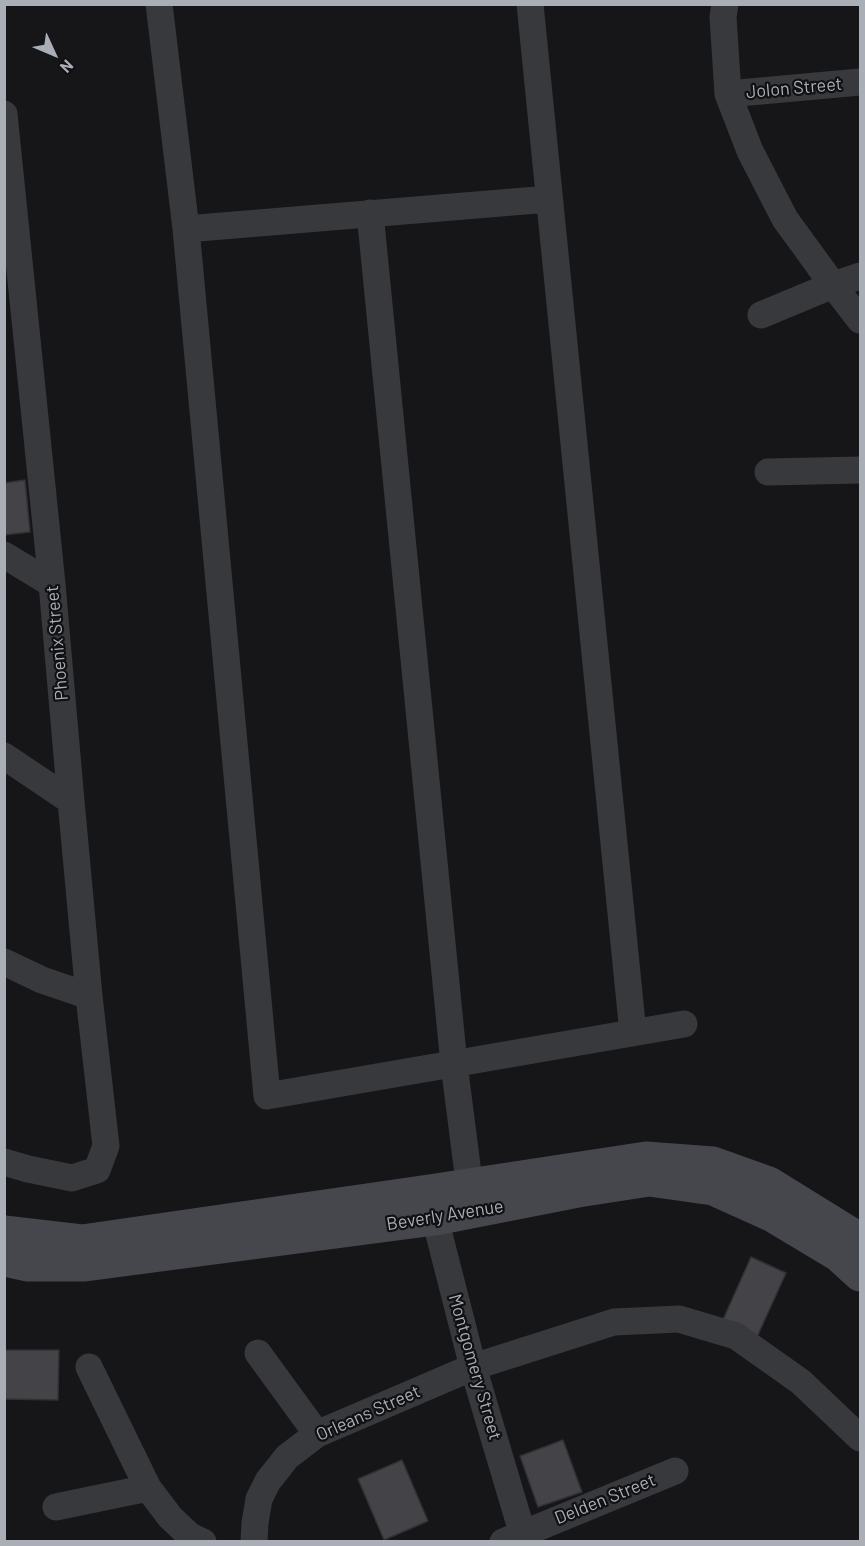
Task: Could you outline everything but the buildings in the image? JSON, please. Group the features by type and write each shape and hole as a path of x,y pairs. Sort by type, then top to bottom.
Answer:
{"street":[{"path":"159,4 186,229 267,1096 684,1024"},
{"path":"530,4 633,1033"},
{"path":"725,4 723,17 728,94 750,151 785,219 861,320"},
{"name":"Jolon Street","path":"728,94 861,82"},
{"name":"Phoenix Street","path":"4,114 52,584 89,996 106,1146 97,1170 72,1178 4,1162"},
{"path":"186,229 549,199"},
{"path":"370,213 454,1064 471,1198"},
{"path":"761,315 861,276"},
{"path":"768,472 861,470"},
{"path":"4,555 52,584"},
{"path":"4,756 71,801"},
{"path":"4,962 42,980 89,996"},
{"name":"Beverly Avenue","path":"4,1260 27,1265 85,1265 471,1198 646,1158 712,1163 769,1183 854,1246"},
{"name":"Beverly Avenue","path":"4,1232 82,1240 432,1205"},
{"name":"Montgomery Street","path":"432,1205 517,1539"},
{"name":"Orleans Street","path":"254,1542 259,1499 268,1481 287,1457 317,1434 473,1367 614,1322 679,1319 735,1336 801,1382 861,1438"},
{"path":"258,1353 317,1434"},
{"path":"89,1367 148,1488 176,1523 190,1536 203,1542"},
{"name":"Delden Street","path":"517,1539 675,1471"},
{"path":"56,1507 148,1488"}]}
